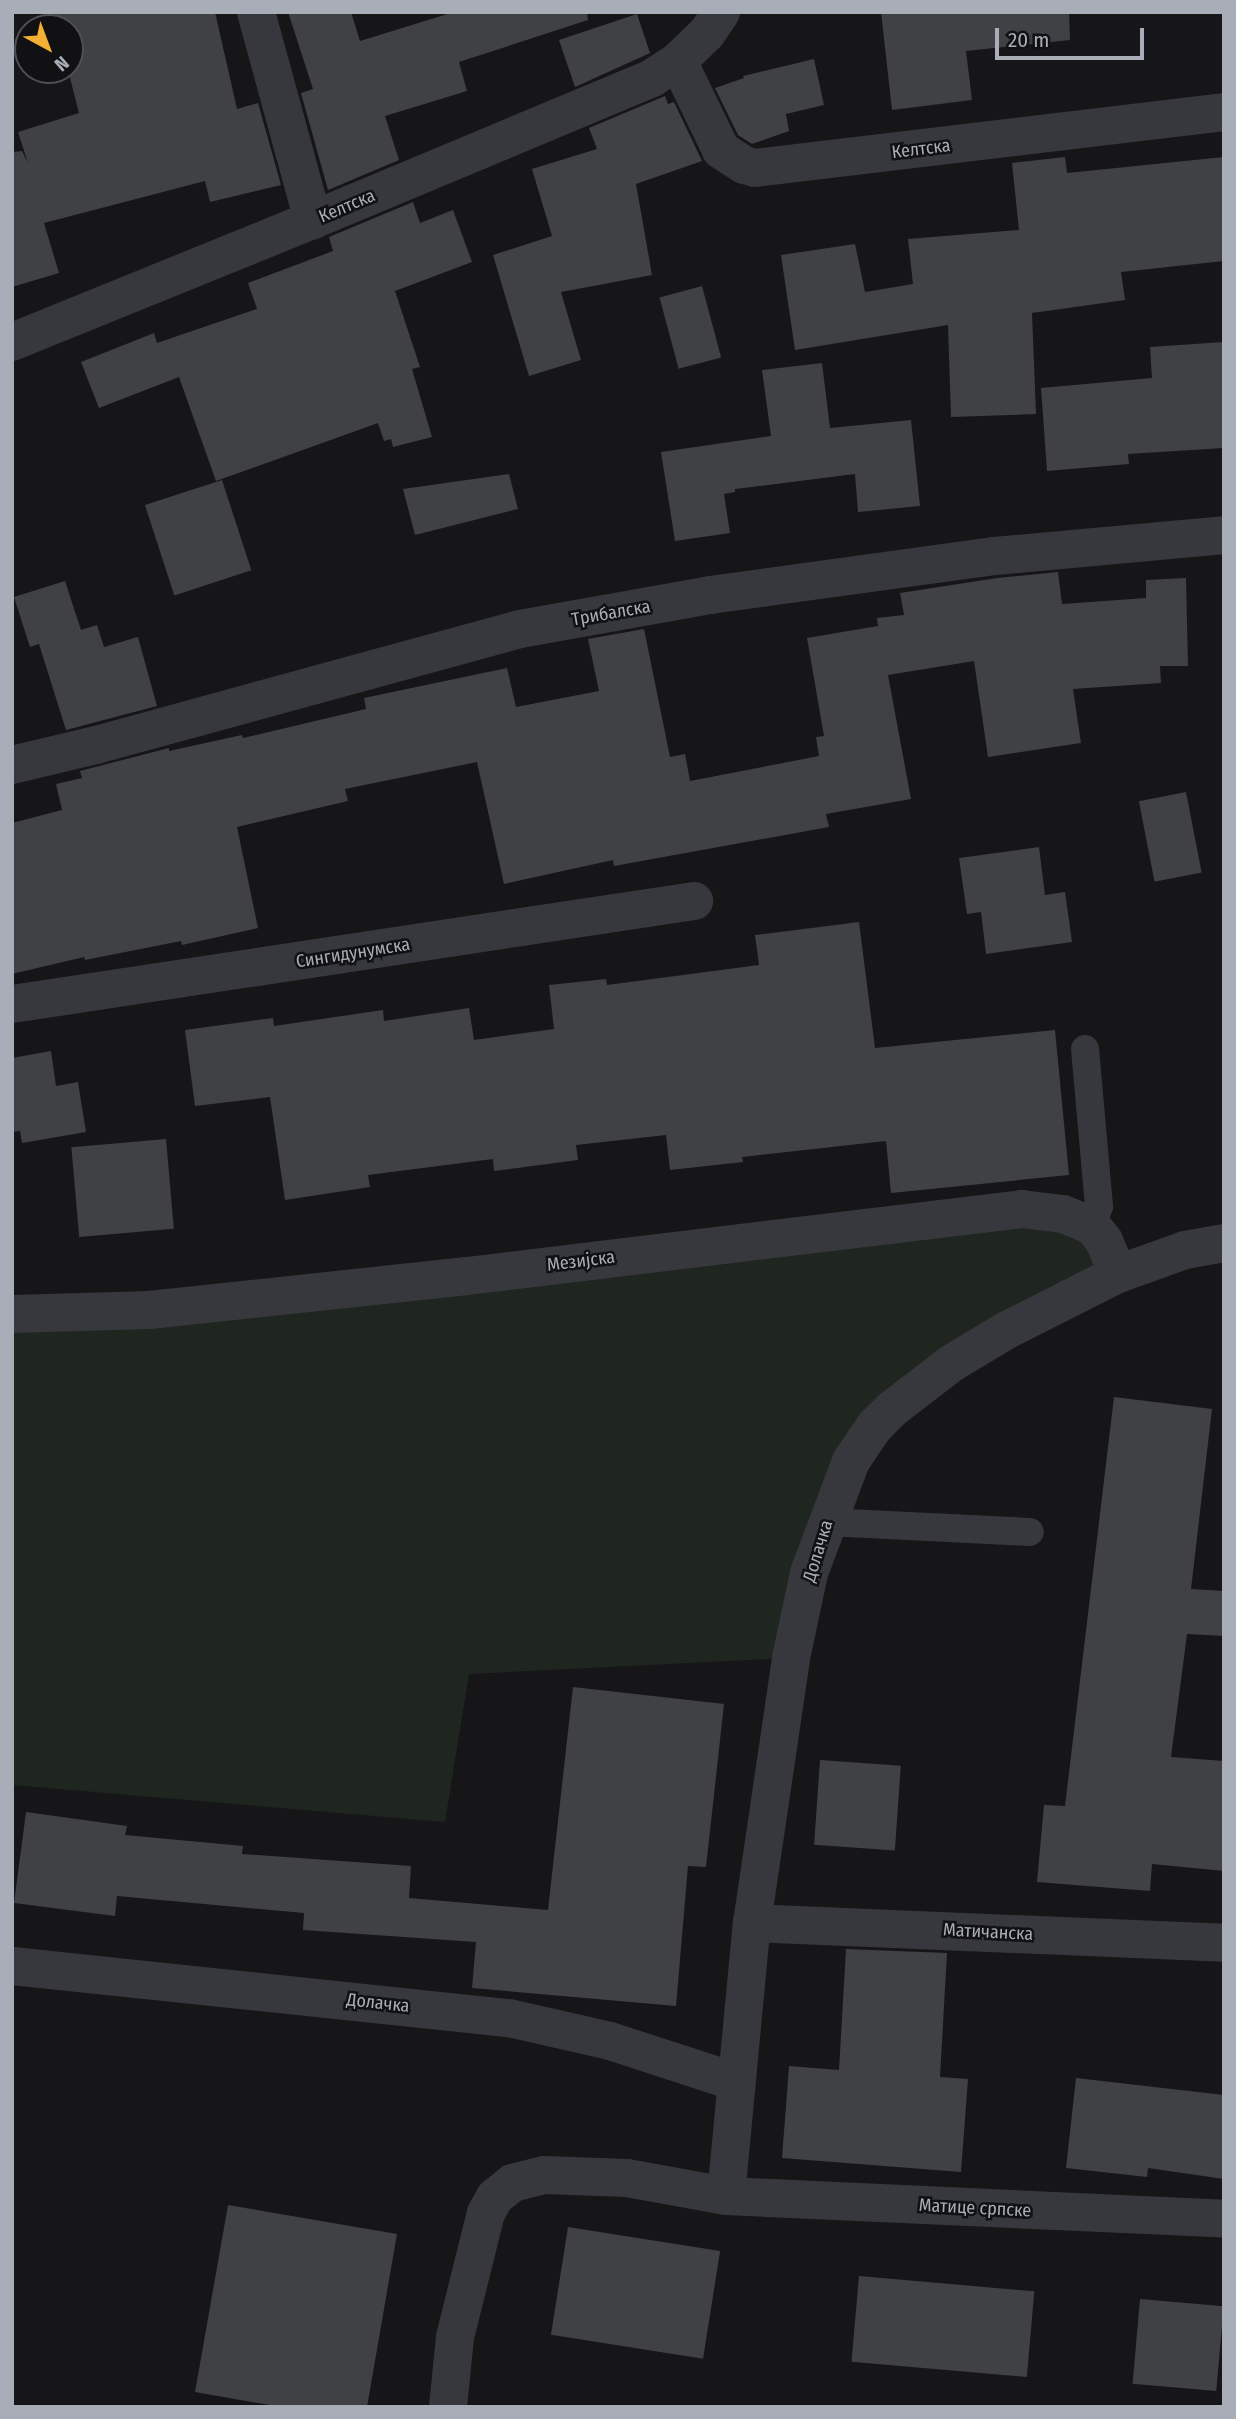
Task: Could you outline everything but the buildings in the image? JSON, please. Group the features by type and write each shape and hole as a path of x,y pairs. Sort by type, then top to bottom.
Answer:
{"street":[{"path":"256,12 313,220"},
{"name":"Келтска","path":"12,342 652,78 678,61 708,33 721,12"},
{"name":"Келтска","path":"678,61 721,150 744,165 755,168 1224,112"},
{"name":"Трибалска","path":"12,765 96,746 520,629 710,595 995,556 1224,535"},
{"name":"Сингидунумска","path":"12,1004 694,901"},
{"name":"Мезијска","path":"12,1314 177,1307 467,1276 1022,1209 1063,1214 1092,1226"},
{"path":"1092,1226 1104,1241 1118,1274"},
{"name":"Долачка","path":"726,2196 752,1923 791,1658 809,1573 851,1461 874,1427 892,1409 952,1363 1007,1330 1118,1274 1185,1250 1224,1243"},
{"name":"Матичанска","path":"752,1923 1224,1943"},
{"name":"Долачка","path":"12,1966 509,2018 610,2041 736,2082"},
{"path":"448,2407 455,2337 486,2213 495,2197 512,2183 544,2175 627,2178 726,2196"},
{"name":"Матице српске","path":"726,2196 1224,2219"}],"lane":[{"path":"1085,1049 1099,1206 1092,1226"},
{"path":"826,1522 1030,1532"}],"shaded area":[{"path":"1063,1214 1118,1274 892,1409 791,1658 469,1674 445,1822 12,1785 12,1314"}]}
